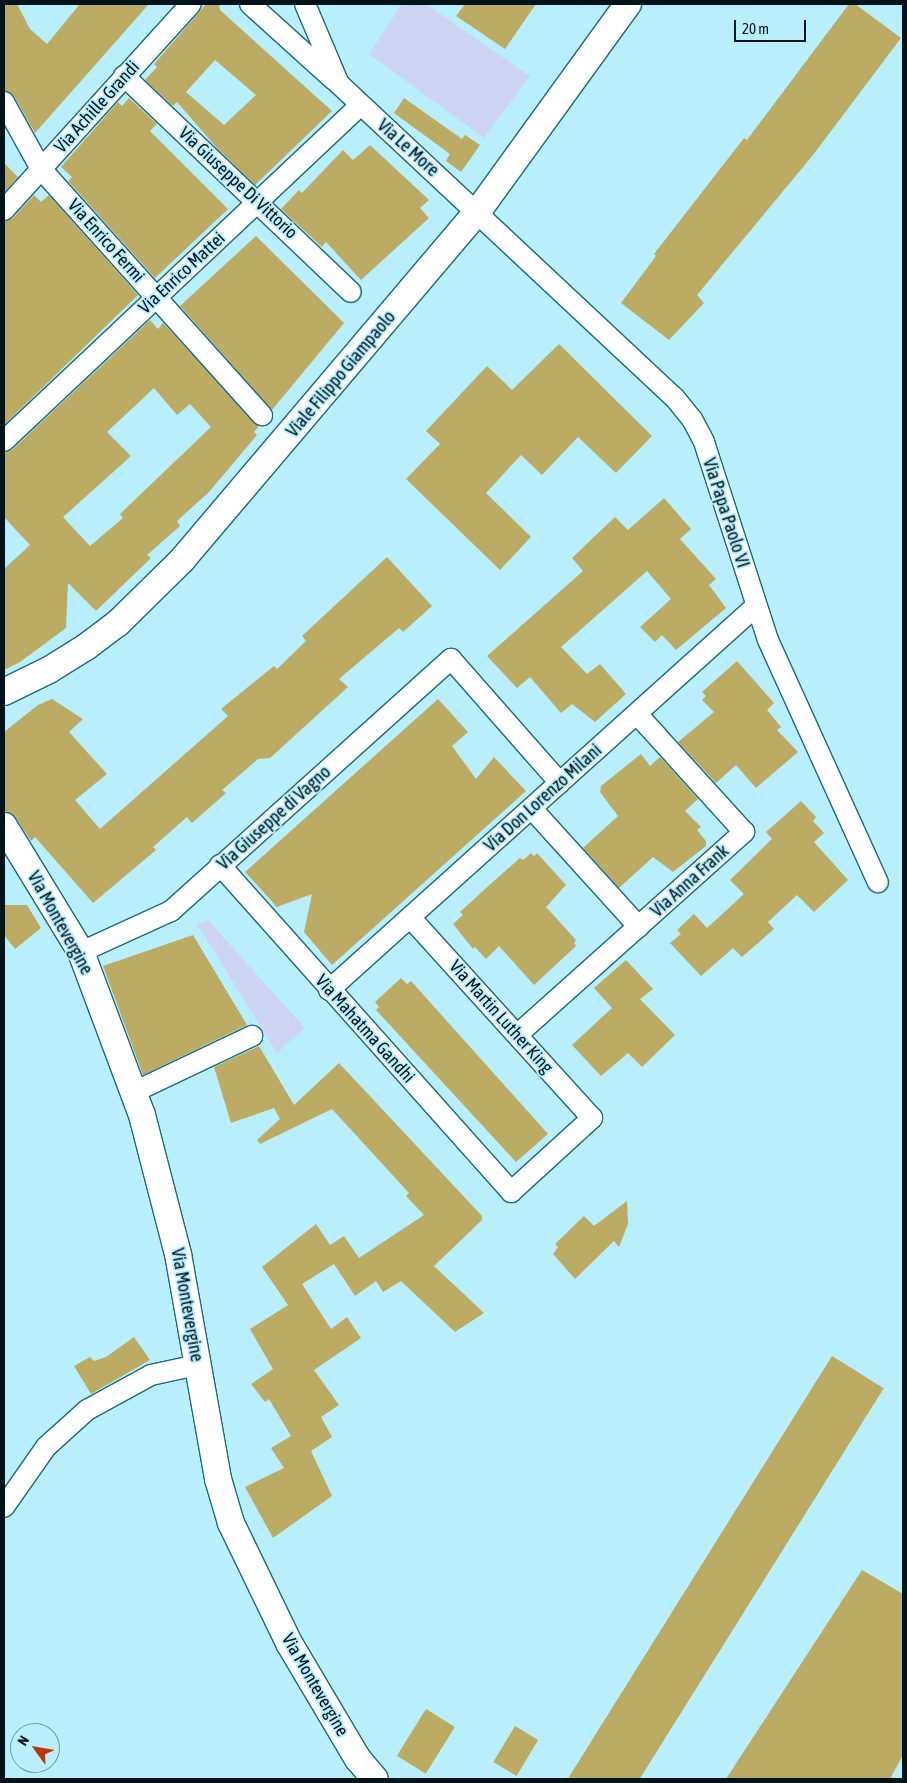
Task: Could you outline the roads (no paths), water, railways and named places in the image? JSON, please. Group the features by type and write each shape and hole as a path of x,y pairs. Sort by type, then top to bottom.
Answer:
{"street":[{"name":"Via Achille Grandi","path":"4,210 191,4"},
{"name":"Via Le More","path":"250,4 478,211"},
{"name":"Via Le More","path":"304,4 339,84"},
{"name":"Viale Filippo Giampaolo","path":"4,692 49,670 86,648 151,592 214,525 478,211 628,4"},
{"name":"Via Giuseppe Di Vittorio","path":"124,76 259,201 351,292"},
{"name":"Via Enrico Fermi","path":"4,102 41,169 262,415"},
{"name":"Via Enrico Mattei","path":"4,441 360,105"},
{"name":"Via Papa Paolo VI","path":"478,211 674,396 692,419 704,442 768,640 878,882"},
{"name":"Via Don Lorenzo Milani","path":"329,990 756,606"},
{"name":"Via Giuseppe di Vagno","path":"81,952 171,911 451,659 560,783"},
{"name":"Via Anna Frank","path":"517,1035 744,832 638,714"},
{"path":"532,808 639,927"},
{"name":"Via Montevergine","path":"4,826 81,952 134,1092 172,1228 218,1479 244,1553 289,1643 358,1759 375,1779"},
{"name":"Via Mahatma Gandhi","path":"220,865 329,990 511,1192 592,1118"},
{"name":"Via Martin Luther King","path":"410,917 592,1118"},
{"path":"134,1092 252,1036"},
{"path":"4,1506 46,1447 87,1410 150,1375 197,1364"}]}
